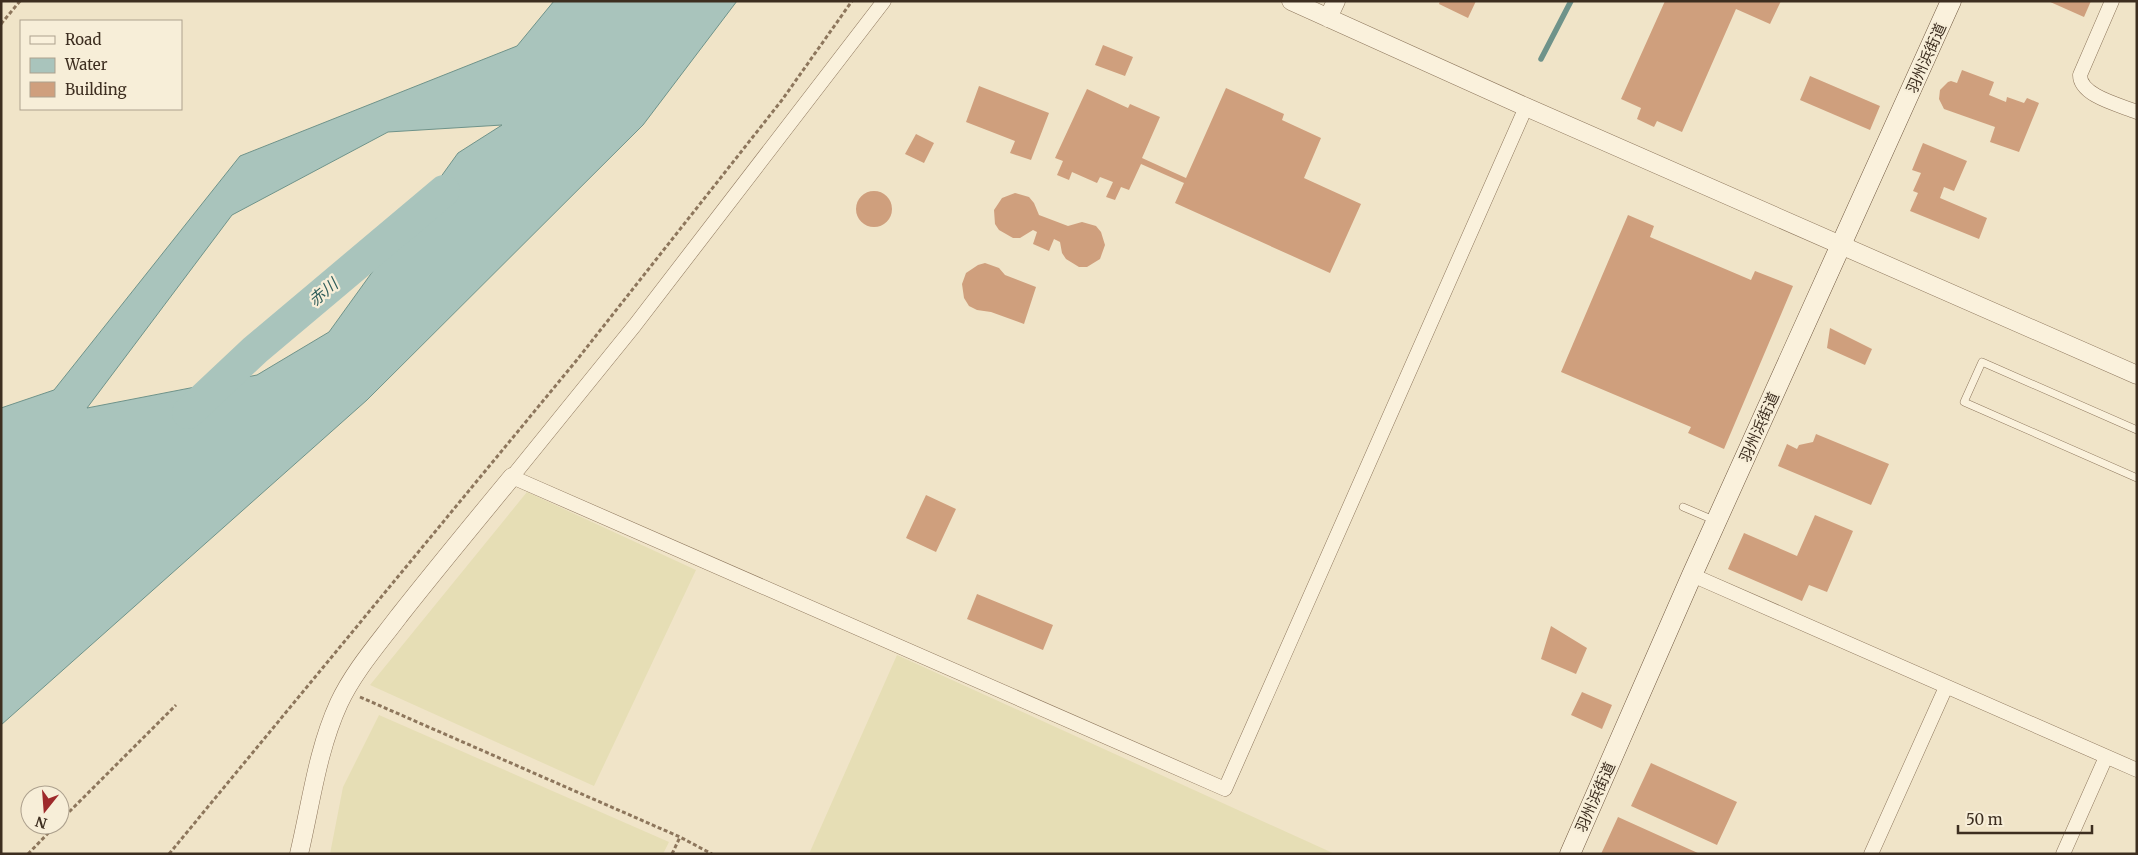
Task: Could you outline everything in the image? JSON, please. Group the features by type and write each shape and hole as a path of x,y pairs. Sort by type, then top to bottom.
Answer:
{"main road":[{"name":"羽州浜街道","path":"1570,854 1692,575 1951,1"}],"street":[{"path":"299,854 311,794 323,748 338,704 362,664 635,325 884,1"},
{"path":"1291,1 1526,107 2137,375"},
{"path":"1328,18 1336,1"},
{"path":"2112,1 2080,75 2080,81 2089,92 2137,112"},
{"path":"512,477 1225,789 1526,107"},
{"path":"1692,575 2137,770"},
{"path":"1872,854 1946,687"},
{"path":"2063,854 2106,757"}],"lane":[{"path":"2137,430 1982,362 1964,402 2137,478"},
{"path":"1683,507 1716,522"}],"path":[{"path":"1,24 20,1"},
{"path":"169,854 576,361 782,100 852,1"},
{"path":"345,692 680,837 712,854"},
{"path":"70,812 176,705"},
{"path":"28,854 46,835"},
{"path":"672,854 680,837"}],"shaded area":[{"path":"527,492 696,570 594,786 370,685"},
{"path":"897,655 1335,854 809,854"},
{"path":"379,715 669,842 663,854 330,854 343,787"}],"water":[{"path":"554,1 737,1 643,125 367,400 1,725 1,408 54,390 240,156 517,46","holes":["502,125 458,153 329,332 257,375 87,408 232,215 388,132"]}],"building":[{"path":"1440,1 1476,1 1468,18 1439,4"},
{"path":"1665,1 1781,1 1770,24 1736,9 1682,132 1657,121 1654,127 1637,119 1641,108 1621,99"},
{"path":"2048,1 2091,1 2084,17"},
{"path":"1103,45 1133,57 1125,76 1095,65"},
{"path":"1962,70 1994,82 1989,95 2006,102 2007,97 2024,103 2027,98 2039,103 2019,152 1990,142 1995,127 1944,109 1939,99 1940,90 1948,82 1957,83"},
{"path":"1810,76 1880,106 1870,130 1800,100"},
{"path":"979,86 1049,113 1031,160 1010,153 1015,141 966,122"},
{"path":"1226,88 1284,114 1282,120 1321,138 1304,178 1361,204 1330,273 1175,203 1184,183 1141,164 1129,190 1121,187 1115,200 1106,197 1113,182 1100,177 1097,183 1072,172 1069,180 1057,175 1063,161 1055,158 1087,89 1128,108 1130,104 1160,117 1142,158 1186,178"},
{"path":"916,134 934,143 924,163 905,154"},
{"path":"1923,143 1967,161 1954,191 1944,187 1940,198 1987,218 1979,239 1910,211 1918,193 1913,191 1921,173 1912,170"},
{"path":"874,191 881,192 887,196 891,202 891,216 887,222 881,226 874,227 867,226 861,222 857,216 856,209 857,202 861,196 867,192"},
{"path":"1015,193 1029,197 1039,215 1068,226 1082,222 1096,226 1101,232 1105,245 1100,259 1087,267 1079,267 1066,259 1062,253 1060,242 1054,239 1049,251 1033,244 1037,232 1033,230 1020,238 1013,238 999,230 995,224 994,210 1002,198"},
{"path":"1628,215 1654,226 1650,237 1751,280 1755,271 1793,286 1724,449 1688,433 1691,427 1561,372"},
{"path":"985,263 999,268 1005,275 1036,287 1024,324 969,306 964,298 962,284 966,273"},
{"path":"1830,328 1872,349 1865,365 1827,348"},
{"path":"1816,434 1889,464 1871,505 1778,466 1787,444 1797,449 1799,445 1813,442"},
{"path":"926,495 956,509 936,552 906,538"},
{"path":"1815,515 1853,531 1827,592 1809,585 1802,601 1728,569 1744,533 1797,556"},
{"path":"977,594 1053,625 1043,650 967,619"},
{"path":"1551,626 1587,648 1576,674 1541,659"},
{"path":"1582,692 1612,705 1602,729 1571,715"},
{"path":"1651,763 1737,802 1717,845 1631,806"},
{"path":"1618,817 1700,854 1601,854"}],"waterway":[{"path":"1541,59 1571,1"},
{"name":"赤川","path":"188,413 255,350 444,191"}]}
